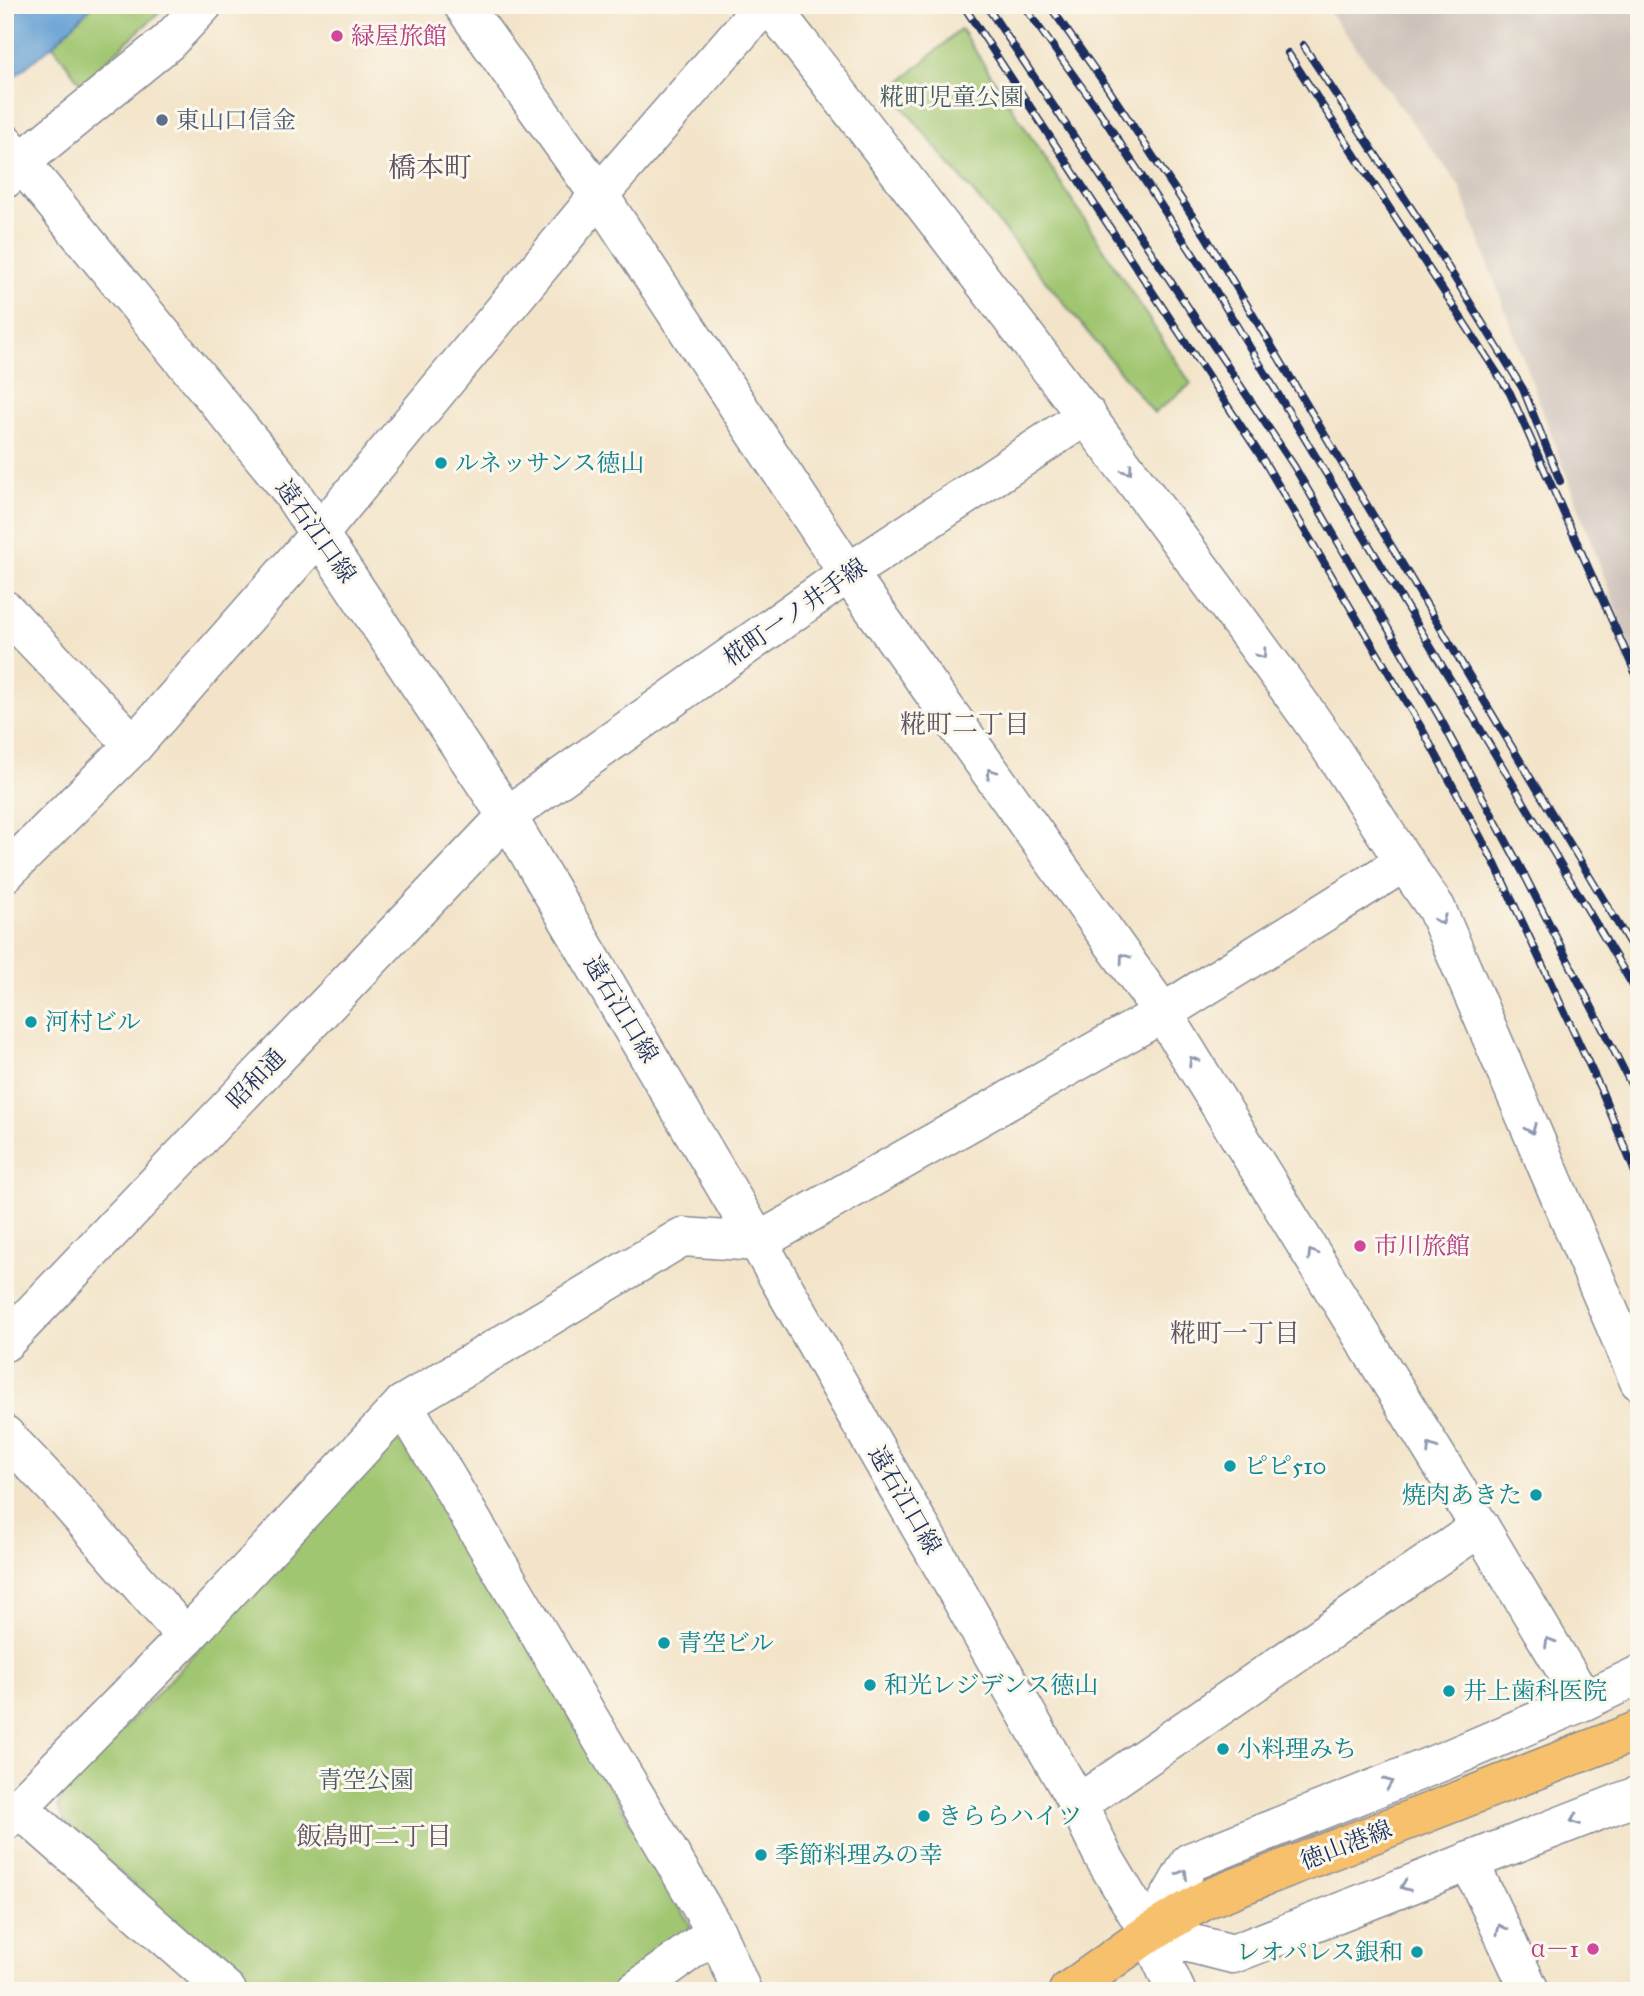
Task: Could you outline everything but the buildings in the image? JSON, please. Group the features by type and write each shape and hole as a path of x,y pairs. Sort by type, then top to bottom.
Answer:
{"main road":[{"name":"徳山港線","path":"1068,1991 1149,1933 1207,1899 1639,1730"}],"street":[{"path":"11,161 168,42 203,5"},
{"path":"463,5 599,195 848,573 1163,1013 1480,1527 1584,1701"},
{"path":"5,873 134,745 319,534 599,195 764,5"},
{"path":"770,5 1087,415 1307,714 1436,908 1639,1381"},
{"name":"遠石江口線","path":"11,161 287,486 507,816 758,1242 1078,1804 1103,1856 1149,1933 1176,1991"},
{"name":"椛町一ノ井手線","path":"507,816 848,573 1087,415"},
{"path":"5,610 134,745"},
{"name":"昭和通","path":"5,1342 507,816"},
{"path":"226,1991 12,1815 186,1637 403,1404 682,1237 758,1242 1163,1013 1404,863"},
{"path":"403,1404 716,1931 742,1991"},
{"path":"5,1435 60,1493 186,1637"},
{"path":"1078,1804 1480,1527"},
{"path":"1639,1675 1446,1760 1190,1862 1149,1933 1233,1954 1639,1795"},
{"path":"1469,1861 1531,1991"},
{"path":"635,1991 716,1931"}],"shaded area":[{"path":"1324,5 1639,5 1639,671 1459,185"}],"green space":[{"path":"93,5 167,5 95,71 83,87 53,45"},
{"name":"糀町児童公園","path":"961,29 1191,384 1154,413 890,91"},
{"name":"青空公園","path":"402,1441 413,1448 691,1926 681,1941 613,1991 248,1991 65,1822 58,1807 62,1794 392,1444"}],"water":[{"path":"5,5 93,5 53,45 5,84"}],"railway":[{"path":"963,5 1264,461 1422,729 1495,864 1602,1092 1639,1182"},
{"path":"986,5 1294,466 1440,718 1526,878 1639,1100"},
{"path":"1023,5 1099,111 1200,265 1639,996"},
{"path":"1049,5 1205,235 1639,959"},
{"path":"1303,45 1419,220 1523,389 1560,481"},
{"path":"1288,53 1510,393 1639,681"}],"place":[{"name":"緑屋旅館","path":"337,36"},
{"name":"東山口信金","path":"162,120"},
{"name":"ルネッサンス徳山","path":"441,463"},
{"name":"河村ビル","path":"31,1022"},
{"name":"市川旅館","path":"1360,1246"},
{"name":"ピピ510","path":"1230,1466"},
{"name":"焼肉あきた","path":"1536,1495"},
{"name":"青空ビル","path":"664,1643"},
{"name":"和光レジデンス徳山","path":"870,1685"},
{"name":"井上歯科医院","path":"1449,1691"},
{"name":"小料理みち","path":"1223,1749"},
{"name":"きららハイツ","path":"924,1816"},
{"name":"季節料理みの幸","path":"761,1855"},
{"name":"α－1","path":"1593,1949"},
{"name":"レオパレス銀和","path":"1417,1952"}],"district":[{"name":"橋本町","path":"430,167"},
{"name":"糀町二丁目","path":"965,724"},
{"name":"糀町一丁目","path":"1235,1333"},
{"name":"飯島町二丁目","path":"374,1836"}]}
